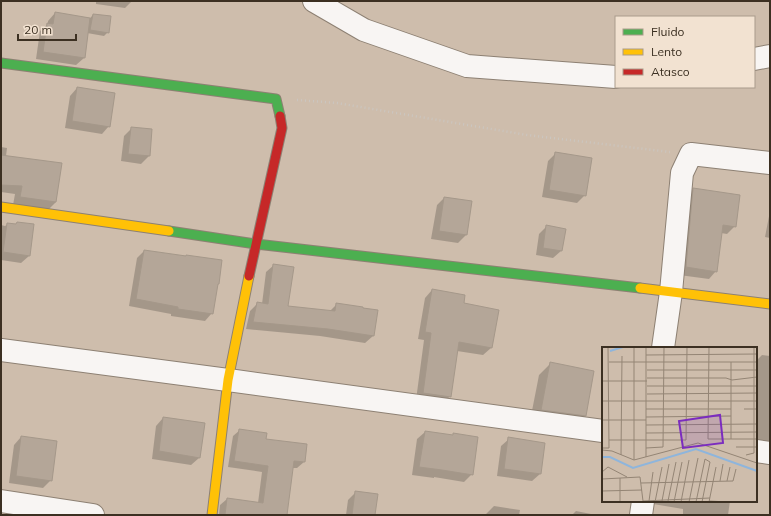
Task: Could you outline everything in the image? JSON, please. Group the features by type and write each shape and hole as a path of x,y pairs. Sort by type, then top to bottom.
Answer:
{"street":[{"path":"314,1 364,30 467,66 615,77"},
{"path":"755,59 770,56"},
{"path":"1,63 276,98 282,128 228,380 212,515"},
{"path":"664,347 671,292 682,173 691,154 770,163"},
{"path":"1,207 256,244 770,304"},
{"path":"1,350 602,431"},
{"path":"757,451 770,453"},
{"path":"1,501 93,515"},
{"path":"641,515 643,502"}],"path":[{"path":"276,98 337,103 527,135 691,154"}],"building":[{"path":"55,12 90,18 85,58 43,52 47,23 53,24"},
{"path":"93,14 111,16 109,33 90,30"},
{"path":"77,87 115,93 110,127 72,121"},
{"path":"131,127 152,129 150,156 128,154"},
{"path":"555,152 592,158 586,196 549,190"},
{"path":"1,155 62,163 56,202 20,197 22,186 1,185"},
{"path":"693,188 740,195 736,227 723,225 717,272 686,267"},
{"path":"444,197 472,201 467,235 439,231"},
{"path":"17,222 34,224 30,256 3,252 7,223 16,224"},
{"path":"546,225 566,229 562,251 543,248"},
{"path":"144,250 222,260 213,314 178,309 178,307 136,299"},
{"path":"273,264 294,267 288,306 335,311 336,303 378,310 374,336 328,329 253,322 257,302 268,304"},
{"path":"432,289 465,295 464,303 499,310 492,348 459,342 451,397 423,393 431,333 425,332"},
{"path":"550,362 594,371 586,416 541,410"},
{"path":"163,417 205,423 200,458 159,451"},
{"path":"239,429 267,433 266,439 307,444 305,462 294,461 287,515 225,515 227,498 263,503 268,466 234,461"},
{"path":"425,431 478,437 473,475 419,467"},
{"path":"21,436 57,441 52,481 16,476"},
{"path":"508,437 545,443 541,474 504,469"},
{"path":"355,491 378,494 375,515 352,515"}],"traffic: fast":[{"path":"1,63 276,99 280,116"},
{"path":"169,231 256,244 640,288"}],"traffic: slow":[{"path":"1,207 169,231"},
{"path":"212,515 228,380 249,276"},
{"path":"640,288 770,304"}],"traffic: jam":[{"path":"249,276 282,128 280,116"}]}
